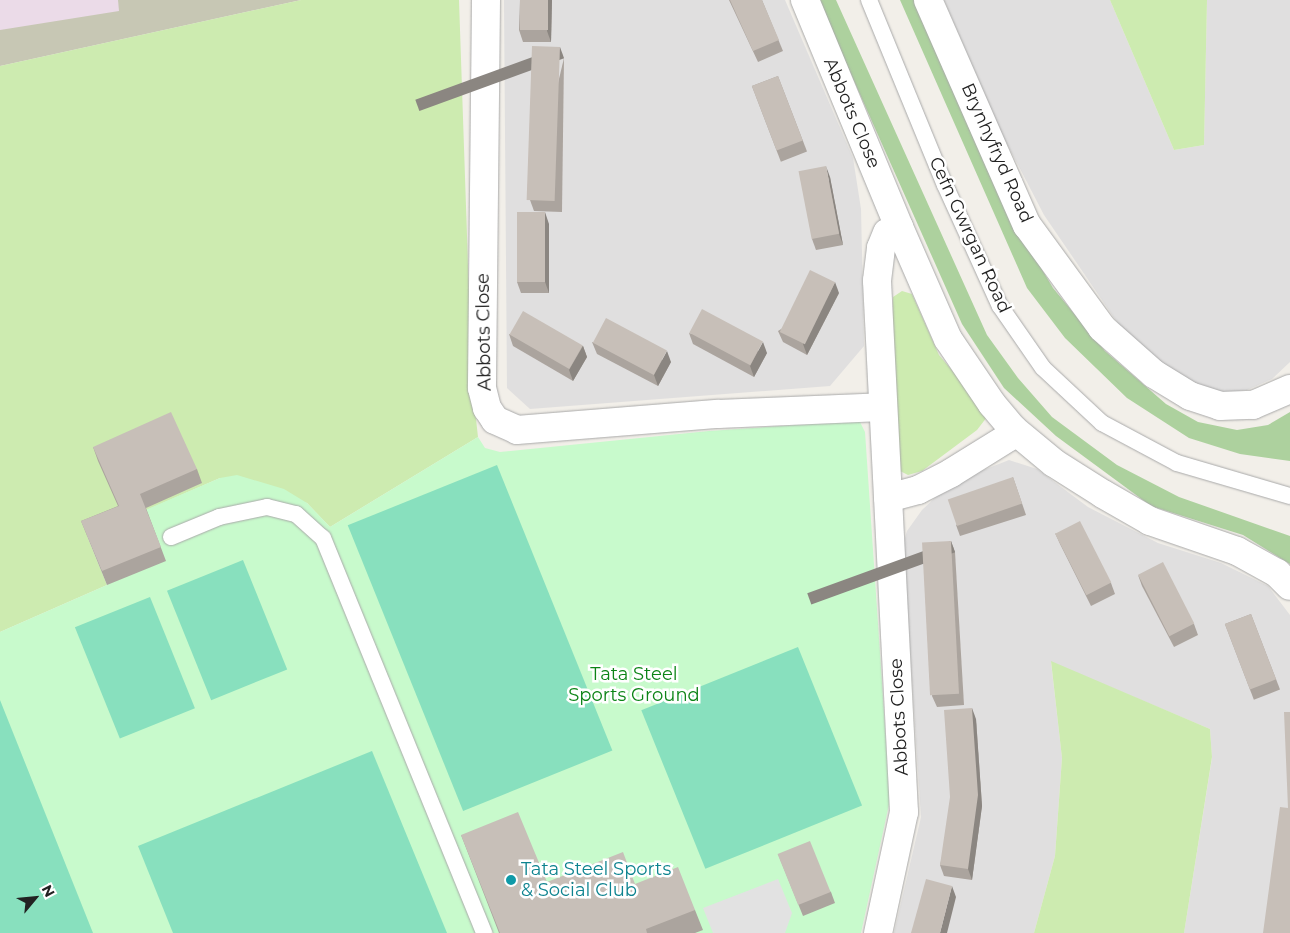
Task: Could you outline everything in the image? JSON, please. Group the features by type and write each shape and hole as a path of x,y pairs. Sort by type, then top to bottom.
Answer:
{"street":[{"name":"Abbots Close","path":"486,0 482,388 487,408 495,420 503,426 517,430 718,414 882,407"},
{"name":"Abbots Close","path":"805,0 948,339 992,404 1013,428 1054,463 1103,494 1150,521 1237,551 1277,573 1290,586"},
{"name":"Brynhyfryd Road","path":"928,0 1033,232 1102,328 1154,374 1190,396 1220,406 1253,405 1290,389"},
{"name":"Abbots Close","path":"878,933 904,812 877,281 881,248 887,233 900,227"},
{"path":"888,498 918,490 951,472 1009,437 1013,428"}],"lane":[{"name":"Cefn Gwrgan Road","path":"869,0 945,185 1000,306 1043,368 1102,424 1177,463 1290,496"},
{"path":"171,538 219,517 256,508 287,510 316,530 332,554 484,933"}],"shaded area":[{"path":"0,0 301,0 0,66"},
{"path":"118,0 301,0 0,66 0,30 119,11"},
{"path":"504,0 785,0 853,158 861,209 864,346 830,386 530,409 507,388"},
{"path":"944,0 1110,0 1174,150 1204,145 1207,0 1290,0 1290,362 1272,379 1247,390 1218,393 1165,370 1119,325 1044,215 1003,136"},
{"path":"1009,460 1037,469 1088,507 1158,543 1221,563 1268,586 1290,615 1290,933 1184,933 1212,758 1210,729 1051,662 1062,758 1055,856 1034,933 894,933 921,817 903,544 907,531 922,510 940,493 976,473"},
{"path":"778,879 792,913 785,933 713,933 703,908"}],"green space":[{"path":"301,0 459,0 472,383 478,437 330,527 307,503 220,478 87,536 107,585 0,632 0,66"},
{"path":"818,0 836,0 987,335 1018,378 1052,417 1117,465 1179,497 1290,536 1290,564 1243,535 1151,506 1056,436 1004,388 962,324"},
{"path":"900,0 916,0 1014,222 1053,288 1105,351 1166,404 1198,422 1237,430 1268,425 1290,412 1290,461 1240,454 1189,438 1127,398 1065,338 1027,288"},
{"path":"1110,0 1207,0 1204,145 1174,150"},
{"path":"902,291 912,294 939,355 985,409 987,417 977,430 922,471 908,475 900,471 892,317 893,297"},
{"name":"Tata Steel Sports Ground","path":"860,422 865,432 890,800 861,933 0,933 0,632 107,585 87,535 220,478 237,475 284,489 307,503 330,527 478,437 485,448 500,452 709,431"},
{"path":"497,465 612,751 463,811 348,525"},
{"path":"243,560 287,669 211,700 167,591"},
{"path":"150,597 195,708 120,739 75,627"},
{"path":"798,647 862,806 705,869 641,710"},
{"path":"1051,661 1210,729 1212,757 1184,933 1034,933 1055,856 1062,758"},
{"path":"0,700 93,933 0,933"},
{"path":"372,751 447,933 173,933 138,846"}],"building":[{"path":"520,0 548,0 548,30 520,30"},
{"path":"730,0 762,0 779,40 753,51"},
{"path":"532,46 560,47 555,201 527,200"},
{"path":"778,76 803,140 777,150 752,86"},
{"path":"826,166 839,234 812,239 799,171"},
{"path":"517,212 545,212 545,282 517,282"},
{"path":"810,270 835,282 805,344 780,332"},
{"path":"702,309 763,341 750,365 689,333"},
{"path":"523,311 583,345 569,369 510,334"},
{"path":"606,318 667,350 654,375 593,343"},
{"path":"171,412 197,469 140,494 161,547 102,571 81,521 119,506 93,447"},
{"path":"1013,477 1022,503 957,526 948,499"},
{"path":"1080,521 1111,582 1086,595 1055,534"},
{"path":"951,541 959,694 930,695 922,543"},
{"path":"1163,562 1194,623 1169,636 1138,575"},
{"path":"1251,614 1276,679 1250,689 1225,624"},
{"path":"972,708 978,795 968,869 940,865 950,797 944,710"},
{"path":"1284,712 1290,712 1290,933 1263,933 1280,807 1288,808"},
{"name":"Tata Steel Sports & Social Club","path":"518,812 547,882 623,852 635,884 678,867 695,910 646,929 647,933 500,933 461,835"},
{"path":"810,841 831,892 798,905 778,854"},
{"path":"926,879 952,886 940,933 911,933"}],"place":[{"name":"Tata Steel Sports & Social Club","path":"511,880"}]}
